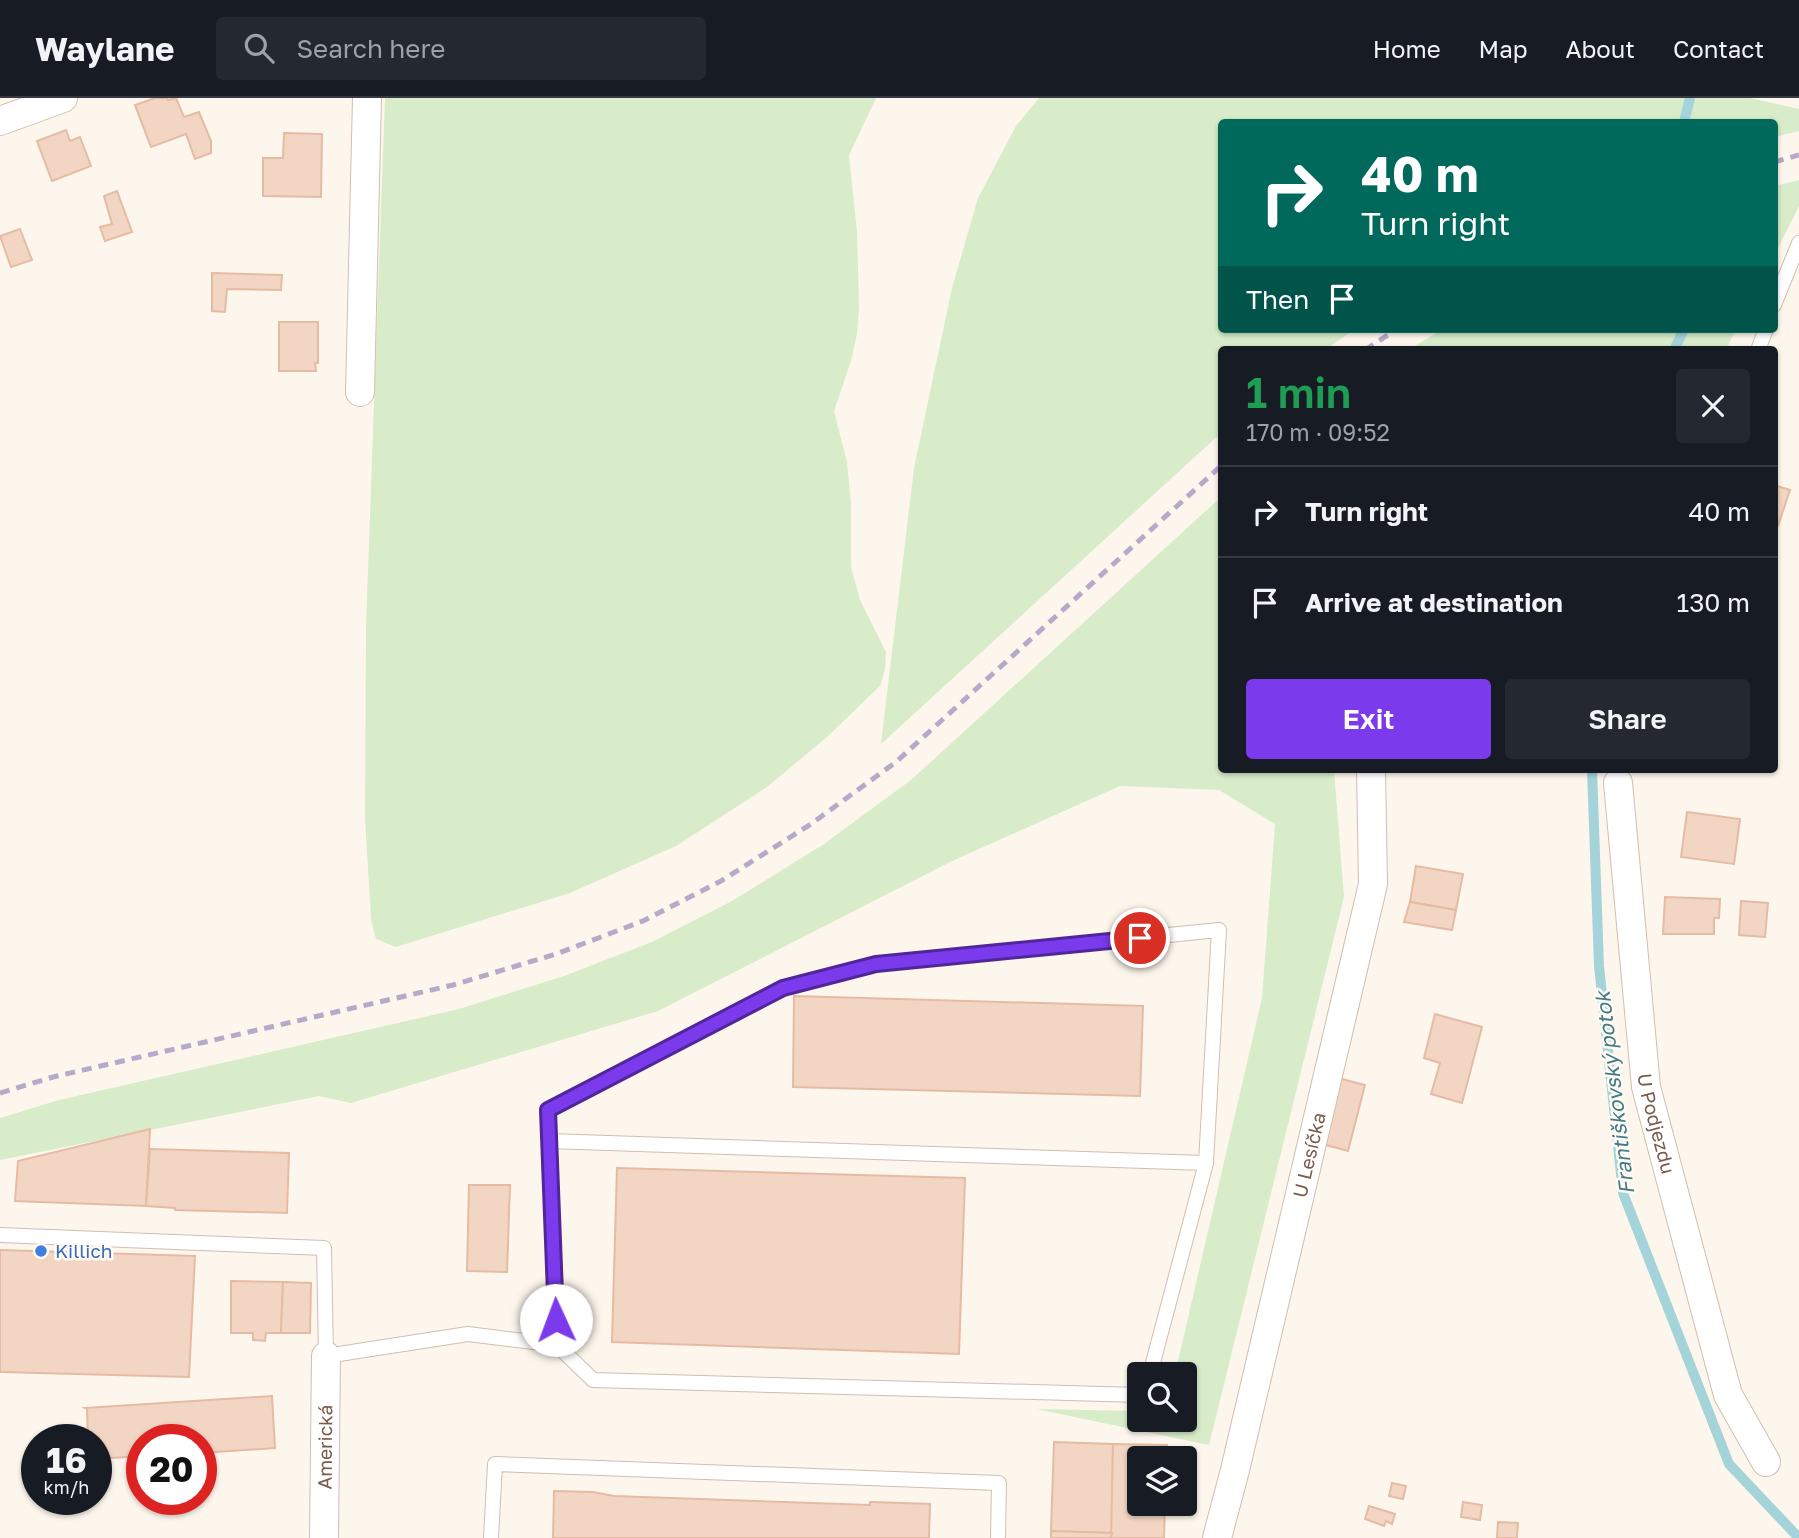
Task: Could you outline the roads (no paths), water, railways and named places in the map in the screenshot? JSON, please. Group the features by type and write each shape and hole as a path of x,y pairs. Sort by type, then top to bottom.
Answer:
{"street":[{"path":"0,121 63,98"},
{"path":"360,392 367,98"},
{"name":"U Lesíčka","path":"1217,1538 1236,1470 1373,884 1371,773"},
{"name":"U Podjezdu","path":"1617,776 1646,1087 1728,1395 1766,1462"},
{"name":"Americká","path":"324,1538 326,1356"}],"lane":[{"path":"1778,294 1799,243"},
{"path":"557,1345 548,1110 783,988 876,964 1219,930 1206,1163 1153,1362"},
{"path":"549,1141 1206,1163"},
{"path":"0,1235 324,1248 326,1356 468,1334 557,1345 593,1380 1127,1395"},
{"path":"491,1538 495,1464 999,1483 998,1538"}],"waterway":[{"name":"Františkovský potok","path":"1685,119 1690,98"},
{"name":"Františkovský potok","path":"1676,346 1682,333"},
{"name":"Františkovský potok","path":"1592,773 1599,966 1623,1193 1729,1464 1799,1538"}],"railway":[{"path":"1778,161 1799,155"},
{"path":"1371,346 1391,333"},
{"path":"0,1093 53,1077 453,985 556,954 643,921 721,881 811,824 896,762 1218,469"}],"place":[{"name":"Killich","path":"41,1251"}]}
